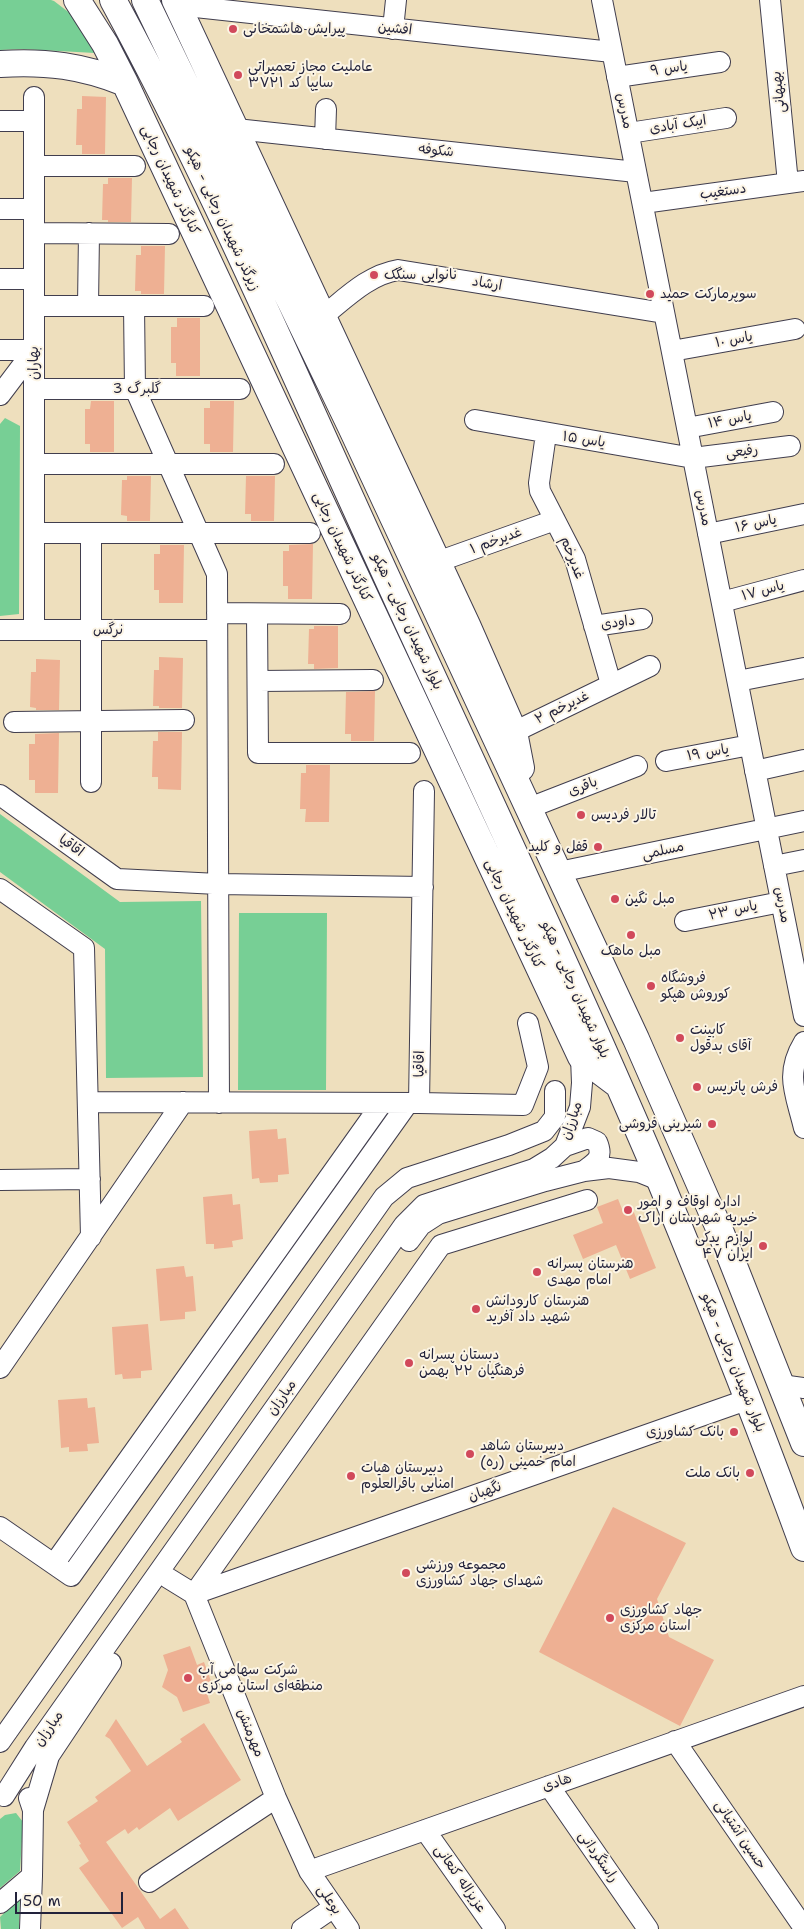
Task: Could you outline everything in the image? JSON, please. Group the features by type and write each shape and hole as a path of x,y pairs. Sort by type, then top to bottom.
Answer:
{"main road":[{"name":"کنارگذر شهیدان رجایی","path":"77,0 104,44 125,84 581,1057 618,1084"},
{"name":"زیرگذر شهیدان رجایی - هپکو","path":"113,0 186,141 324,441"},
{"name":"زیرگذر شهیدان رجایی - هپکو","path":"145,0 351,427"},
{"path":"176,2 437,562 514,732 529,808"},
{"path":"0,64 56,64 99,72 125,84"},
{"path":"351,427 390,462"},
{"path":"351,427 636,1039 792,1386 804,1444"},
{"name":"بلوار شهیدان رجایی - هپکو","path":"324,441 618,1084 749,1399 804,1548"}],"street":[{"path":"393,29 396,0"},
{"name":"مدرس","path":"602,0 781,902 796,930 804,1016"},
{"name":"بهبهانی","path":"770,0 796,182"},
{"name":"افشین","path":"176,2 274,8 393,29 612,52"},
{"name":"یاس ۹","path":"617,77 720,62"},
{"name":"بهاران","path":"34,96 34,630"},
{"path":"325,139 326,109"},
{"name":"ایبک آبادی","path":"629,133 726,118"},
{"path":"0,122 34,122"},
{"name":"شکوفه","path":"236,129 636,172"},
{"path":"34,166 135,166"},
{"name":"دستغیب","path":"643,203 796,182"},
{"path":"0,209 34,209"},
{"path":"34,233 169,234"},
{"path":"88,306 89,233"},
{"name":"ارشاد","path":"322,317 373,277 384,272 398,270 664,313"},
{"path":"0,279 34,279"},
{"path":"34,306 204,306"},
{"path":"134,306 135,389 216,574 219,1103"},
{"name":"یاس ۱۰","path":"672,351 796,329"},
{"path":"0,350 34,350"},
{"path":"0,395 34,350"},
{"name":"گلبرگ 3","path":"34,389 240,389"},
{"name":"یاس ۱۴","path":"687,428 773,412"},
{"name":"یاس ۱۵","path":"475,420 546,434 693,458"},
{"name":"غدیرخم","path":"546,434 539,483 544,500 575,559 611,684"},
{"name":"رفیعی","path":"693,458 790,446"},
{"path":"34,464 274,464"},
{"name":"یاس ۱۶","path":"708,534 804,514"},
{"name":"غدیرخم ۱","path":"437,562 555,520"},
{"path":"34,532 310,533"},
{"path":"90,533 91,782"},
{"name":"یاس ۱۷","path":"722,602 804,580"},
{"path":"258,614 258,753 410,753"},
{"name":"نرگس","path":"0,630 91,630 217,622 258,614 340,614"},
{"name":"داودی","path":"594,626 642,620"},
{"name":"غدیرخم ۲","path":"514,732 650,666"},
{"path":"738,681 804,668"},
{"path":"258,681 373,680"},
{"path":"14,722 184,720"},
{"name":"یاس ۱۹","path":"666,760 750,745"},
{"path":"755,771 804,760"},
{"name":"باقری","path":"529,808 637,766"},
{"path":"423,887 424,791"},
{"name":"اقاقیا","path":"0,795 117,879 218,884 423,887 416,1099"},
{"name":"مسلمی","path":"559,872 804,821"},
{"path":"774,866 804,860"},
{"path":"0,889 84,948 91,1237"},
{"name":"یاس ۲۳","path":"685,921 781,902"},
{"path":"88,1102 382,1103 416,1099 525,1100 538,1067 528,1023"},
{"path":"804,1042 794,1061 792,1077 804,1128"},
{"name":"مبارزان","path":"2,1798 35,1747 404,1225 424,1205 534,1169 552,1158 565,1146 580,1107 582,1083 581,1057"},
{"path":"0,1742 384,1197 407,1178 509,1146 544,1131 555,1117 555,1091"},
{"path":"0,1527 71,1576 416,1099"},
{"path":"0,1368 183,1102"},
{"path":"54,1564 382,1103"},
{"path":"565,1146 588,1138 597,1142 601,1150 599,1157 595,1163 584,1171"},
{"name":"مبارزان","path":"30,1929 34,1810 49,1756 168,1578 421,1225 438,1214 584,1171 609,1168 639,1172 659,1180"},
{"path":"0,1180 90,1179"},
{"path":"168,1578 194,1594 441,1245 587,1200"},
{"name":"نگهبان","path":"194,1594 749,1399"},
{"name":"مهرمنش","path":"194,1594 276,1798 309,1871"},
{"name":"هادی","path":"309,1871 804,1696"},
{"name":"حسین آشتیانی","path":"675,1741 804,1928"},
{"name":"راستگردانی","path":"549,1786 648,1929"},
{"path":"2,1798 15,1792 24,1793 30,1800 34,1810"},
{"path":"149,1882 276,1798"},
{"name":"عزیزاله کنعانی","path":"426,1830 495,1929"},
{"name":"بوعلی","path":"309,1871 349,1929"},
{"path":"0,1903 32,1876"},
{"path":"302,1929 334,1907"}],"green space":[{"path":"0,0 54,1 71,14 95,53 22,49 0,50"},
{"path":"5,418 20,426 19,614 0,616 0,424"},
{"path":"0,814 120,902 201,901 203,1077 106,1078 105,949 0,872"},
{"path":"239,913 327,913 326,1090 238,1090"},
{"path":"16,1813 23,1822 20,1871 0,1888 0,1819 5,1815"},
{"path":"20,1898 19,1929 1,1929 0,1917"}],"building":[{"path":"82,96 106,97 105,154 82,154 82,145 76,145 77,109 82,109"},
{"path":"108,178 132,178 131,222 108,222 108,220 102,220 103,184 108,184"},
{"path":"141,246 165,246 164,294 141,294 141,291 135,291 136,255 141,255"},
{"path":"177,318 200,318 200,376 176,376 176,363 171,363 171,327 177,327"},
{"path":"91,401 114,401 114,452 90,452 90,444 85,444 85,409 90,409"},
{"path":"210,401 234,401 233,452 210,452 210,444 204,444 204,408 210,408"},
{"path":"127,476 151,476 150,521 127,521 127,516 121,515 122,480 127,480"},
{"path":"246,476 275,476 274,521 251,521 251,514 245,514"},
{"path":"313,544 312,599 288,599 288,586 283,586 283,551 289,551 289,545"},
{"path":"160,545 184,545 183,603 159,603 159,590 154,590 154,554 160,554"},
{"path":"314,626 338,626 338,668 314,669 314,664 308,664 309,629 314,629"},
{"path":"159,657 183,658 182,708 159,708 159,706 153,706 154,670 159,670"},
{"path":"36,659 60,660 59,710 36,710 36,708 30,707 31,672 36,672"},
{"path":"375,691 374,741 351,741 351,734 345,734 346,692"},
{"path":"158,732 182,732 181,790 158,789 158,777 152,777 153,741 158,741"},
{"path":"59,733 58,793 35,793 35,780 29,780 29,744 35,744 35,734"},
{"path":"306,765 330,765 329,822 305,822 306,809 300,809 301,773 306,773"},
{"path":"277,1129 278,1139 286,1138 289,1174 278,1175 278,1182 260,1183 259,1178 252,1179 249,1131"},
{"path":"232,1194 233,1205 240,1204 243,1239 232,1241 233,1247 214,1249 214,1244 206,1244 203,1197"},
{"path":"618,1199 622,1209 631,1205 656,1268 630,1279 616,1245 583,1259 573,1235 603,1223 597,1207"},
{"path":"184,1266 186,1277 193,1276 196,1311 185,1312 185,1319 160,1321 156,1269"},
{"path":"148,1324 152,1370 141,1371 141,1378 123,1379 122,1374 115,1375 112,1327"},
{"path":"87,1398 88,1408 95,1407 99,1443 87,1444 88,1451 69,1452 69,1447 61,1448 58,1400"},
{"name":"جهاد کشاورزی استان مرکزی","path":"613,1507 686,1543 657,1599 669,1637 714,1660 680,1726 539,1652"},
{"name":"شرکت سهامی آب منطقه‌ای استان مرکزی","path":"190,1646 197,1665 204,1662 211,1681 204,1684 210,1703 183,1712 177,1697 162,1687 168,1670 163,1655"},
{"path":"116,1719 147,1766 182,1742 180,1739 204,1723 241,1780 178,1821 170,1808 139,1830 137,1827 128,1834 125,1829 106,1842 160,1919 175,1908 189,1929 145,1929 138,1917 122,1928 79,1868 89,1861 67,1822 98,1801 95,1797 131,1771 110,1739 105,1736"}],"place":[{"name":"پیرایش هاشمخانی","path":"233,29"},
{"name":"عاملیت مجاز تعمیراتی سایپا کد ۳۷۲۱","path":"238,75"},
{"name":"نانوایی سنگک","path":"374,275"},
{"name":"سوپرمارکت حمید","path":"650,294"},
{"name":"تالار فردیس","path":"581,815"},
{"name":"قفل و کلید","path":"598,847"},
{"name":"مبل نگین","path":"615,899"},
{"name":"مبل ماهک","path":"631,935"},
{"name":"فروشگاه کوروش هپکو","path":"651,986"},
{"name":"کابینت آقای بدقول","path":"680,1038"},
{"name":"فرش پاتریس","path":"697,1087"},
{"name":"شیرینی فروشی","path":"712,1124"},
{"name":"اداره اوقاف و امور خیریه شهرستان اراک","path":"628,1210"},
{"name":"لوازم یدکی ایران ۴۷","path":"763,1246"},
{"name":"هنرستان پسرانه امام مهدی","path":"537,1272"},
{"name":"هنرستان کارودانش شهید داد آفرید","path":"476,1309"},
{"name":"دبستان پسرانه فرهنگیان ۲۲ بهمن","path":"409,1363"},
{"name":"بانک کشاورزی","path":"734,1432"},
{"name":"دبیرستان شاهد امام خمینی (ره)","path":"470,1454"},
{"name":"بانک ملت","path":"750,1473"},
{"name":"دبیرستان هیات امنایی باقرالعلوم","path":"351,1476"},
{"name":"مجموعه ورزشی شهدای جهاد کشاورزی","path":"406,1573"},
{"name":"جهاد کشاورزی استان مرکزی","path":"610,1618"},
{"name":"شرکت سهامی آب منطقه‌ای استان مرکزی","path":"188,1678"}]}
